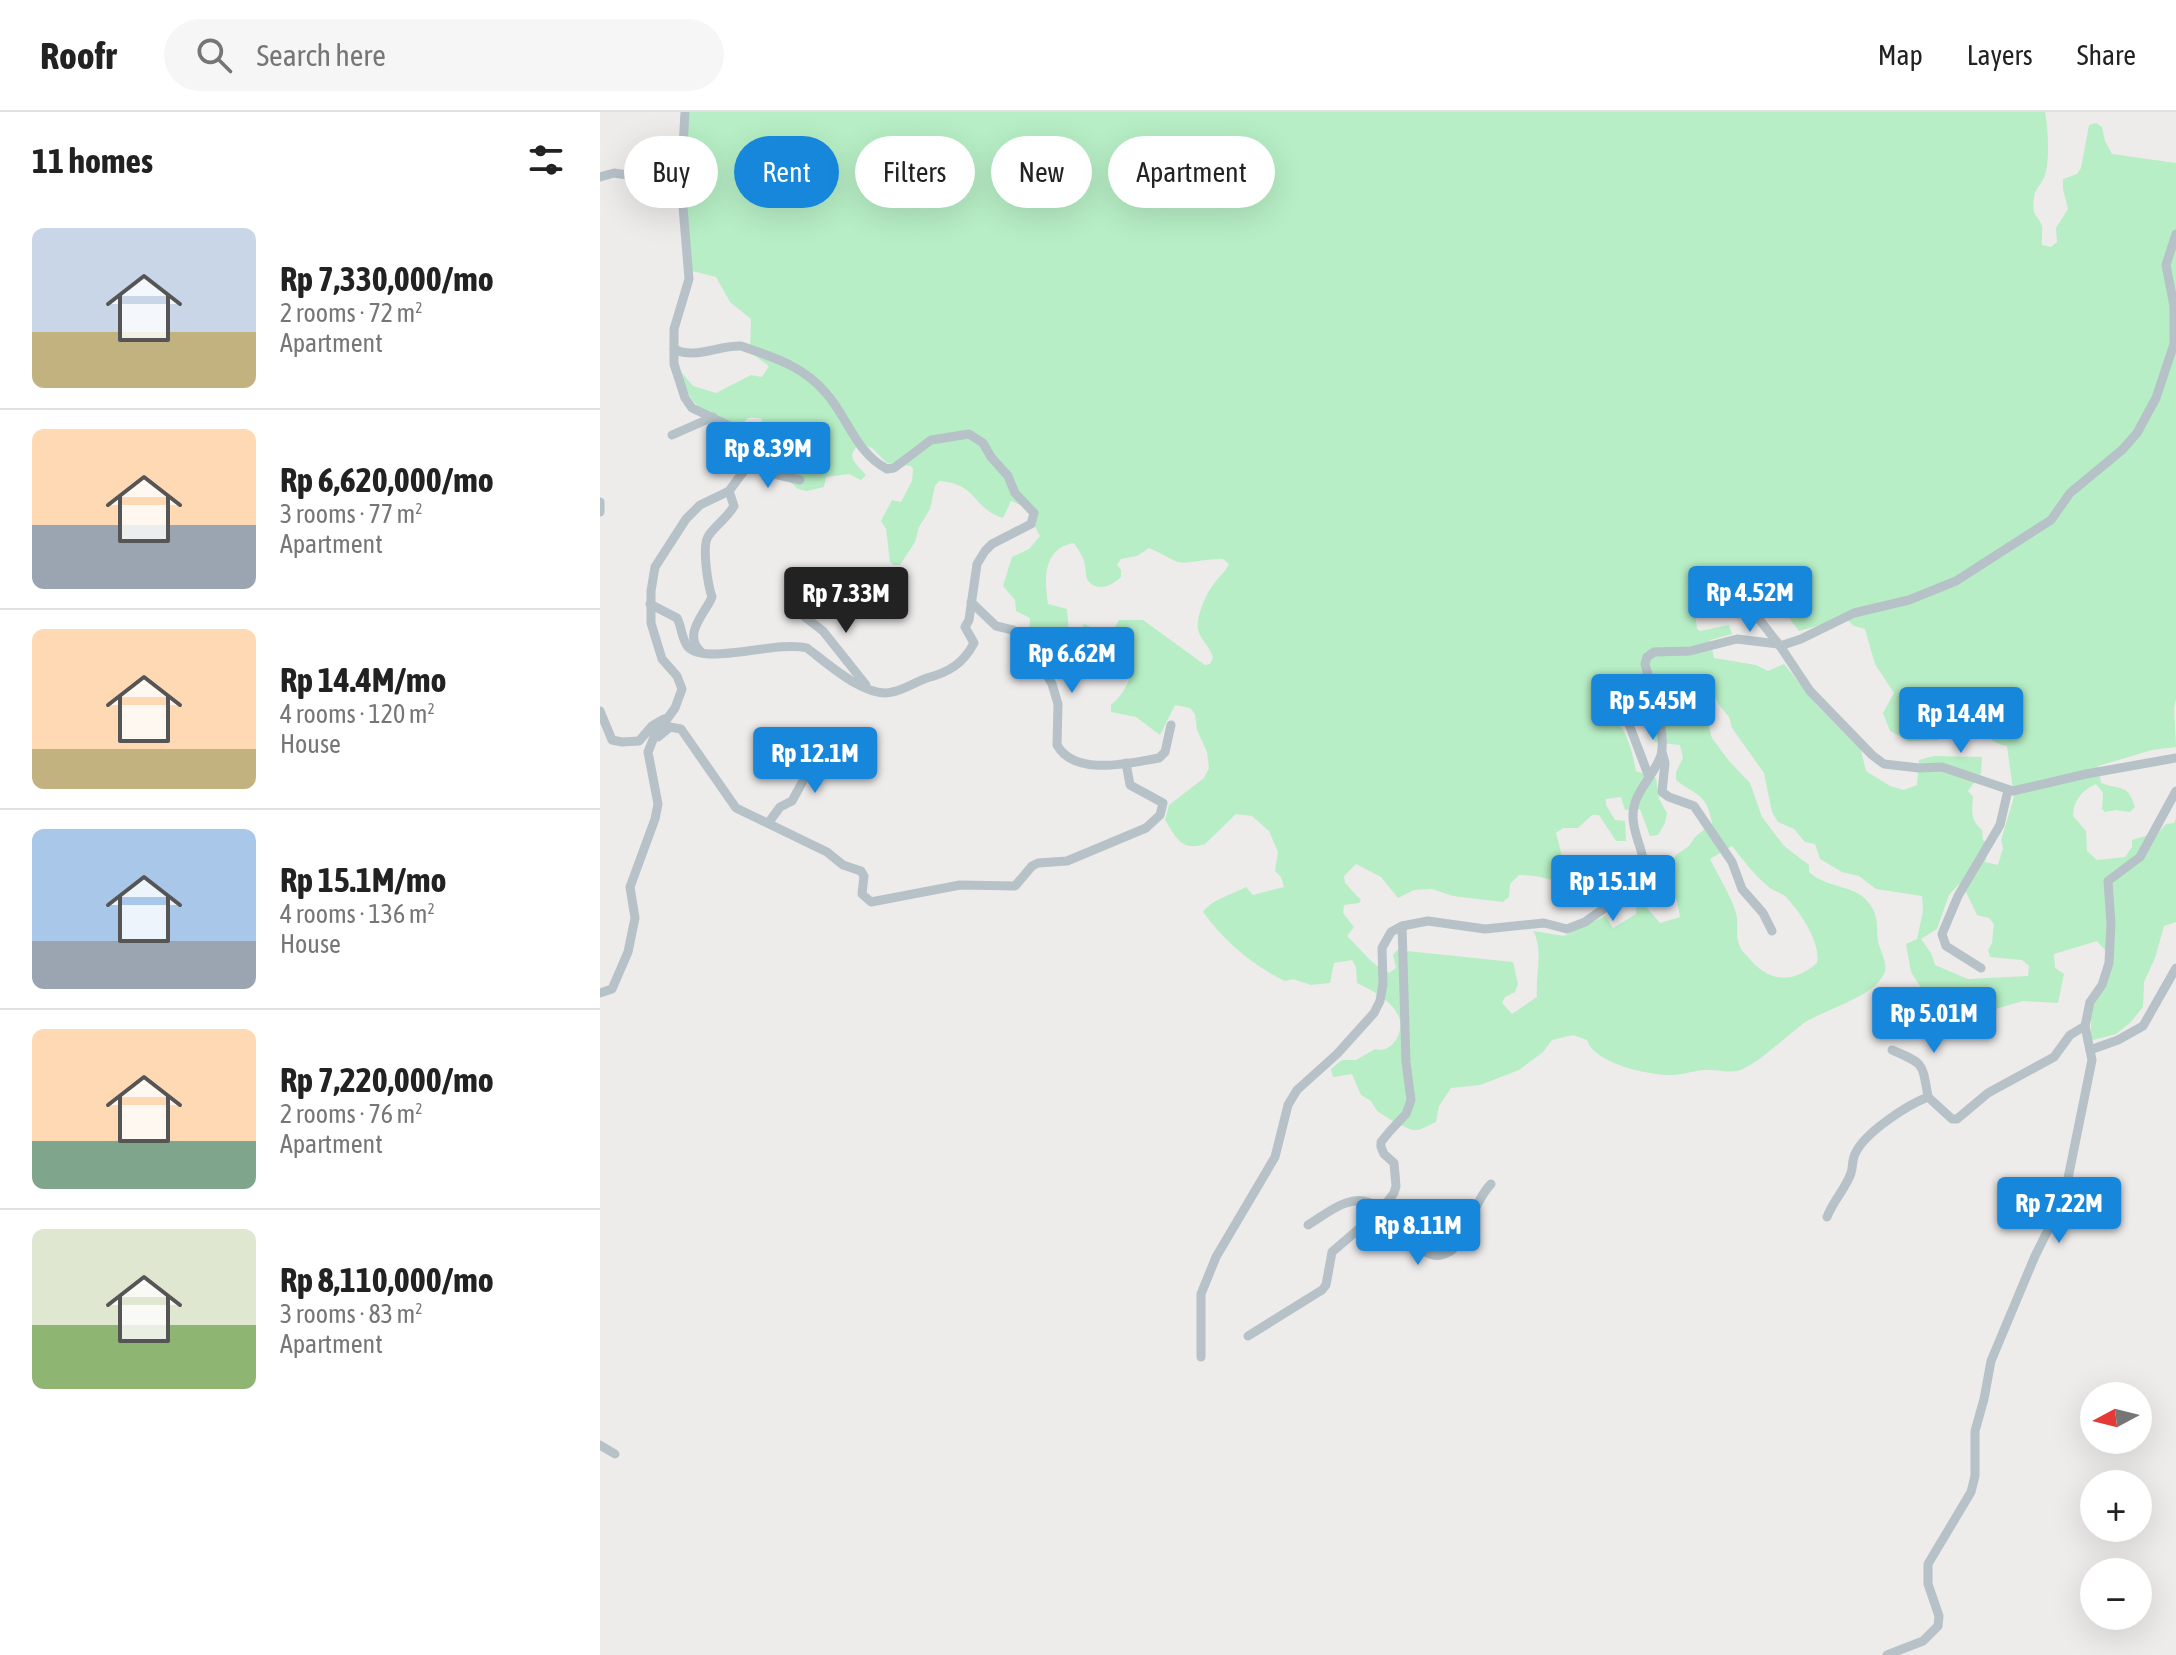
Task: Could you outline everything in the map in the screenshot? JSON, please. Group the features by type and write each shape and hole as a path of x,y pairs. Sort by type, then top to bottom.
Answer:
{"street":[{"path":"684,136 685,112"},
{"path":"600,177 614,173 624,174"},
{"path":"600,993 609,991 616,981 634,927 630,887 658,804 648,752 680,697 681,682 662,659 651,623 655,567 686,519 700,505 729,491 749,464 751,448 732,427 692,408 685,398 674,364 674,329 689,279 683,208"},
{"path":"1772,931 1763,913 1742,889 1732,862 1694,806 1662,792 1665,763 1645,664 1647,657 1654,652 1690,651 1737,639 1779,645 1813,634 1854,613 1909,600 1956,581 2051,520 2070,493 2122,450 2137,433 2156,398 2174,344 2174,306 2166,265 2176,234"},
{"path":"650,604 677,618 687,645 705,655 779,645 798,646 807,648 855,683 871,691 890,693 913,682 945,673 961,662 974,643 965,627 977,564 992,544 1031,524 1034,513 1015,493 1008,476 983,443 969,434 931,440 894,468 887,469 857,443 827,394 803,370 741,346 731,345 685,355 674,349"},
{"path":"672,435 713,417"},
{"path":"749,464 800,480"},
{"path":"705,655 696,648 694,630 695,623 712,597 708,587 704,546 707,536 722,523 734,506 729,491"},
{"path":"600,502 600,512"},
{"path":"1745,601 1810,691 1884,764 1906,768 1942,767 2008,790 2176,758"},
{"path":"971,602 996,626 1022,635 1030,646 1052,684 1058,704 1056,741 1061,752 1090,765 1161,757 1171,725"},
{"path":"792,604 823,631 871,691"},
{"path":"600,711 607,742 639,741 652,726 670,715"},
{"path":"1627,719 1649,777"},
{"path":"650,745 670,727 681,729 736,808 827,852 843,865 861,871 864,876 862,894 871,902 960,885 1015,886 1038,863 1067,861 1146,828 1160,815 1163,803 1130,785 1126,763"},
{"path":"769,822 779,808 792,801 825,741"},
{"path":"1201,1357 1201,1294 1216,1257 1275,1157 1288,1105 1297,1090 1337,1054 1374,1013 1383,984 1382,948 1391,932 1402,926 1428,921 1485,929 1536,922 1567,929 1585,922 1643,879 1644,858 1633,812 1638,795 1656,768 1662,752"},
{"path":"1981,968 1946,946 1942,934 1958,896 2000,825 2008,790"},
{"path":"1887,1655 1923,1641 1938,1626 1939,1616 1928,1584 1928,1564 1971,1492 1975,1476 1975,1431 1991,1361 2035,1256 2064,1198 2092,1060 2085,1026 2090,1002 2102,985 2109,963 2111,924 2108,881 2137,862 2176,791"},
{"path":"1248,1336 1322,1290 1326,1285 1332,1252 1382,1209 1396,1186 1394,1163 1384,1154 1381,1142 1406,1114 1411,1100 1406,1062 1402,926"},
{"path":"2090,1050 2118,1040 2143,1026 2176,968"},
{"path":"1892,1050 1922,1066 1928,1097 1952,1119 1957,1119 1988,1093 2054,1057 2070,1035 2085,1026"},
{"path":"1827,1217 1832,1202 1851,1174 1859,1147 1899,1112 1928,1097"},
{"path":"1308,1225 1348,1201 1365,1202 1382,1209 1417,1247 1426,1253 1443,1255 1458,1244 1477,1200 1491,1184"},
{"path":"600,1445 615,1454"}],"green space":[{"path":"688,112 2045,112 2048,161 2044,178 2035,194 2033,209 2042,226 2042,245 2051,247 2057,242 2056,228 2068,209 2063,179 2077,174 2081,168 2089,125 2096,123 2102,127 2112,154 2176,163 2176,747 2152,750 2098,766 2101,783 2129,794 2135,807 2130,812 2105,812 2102,809 2103,793 2096,784 2079,797 2073,816 2086,831 2087,851 2097,860 2125,857 2132,847 2132,840 2159,832 2166,824 2174,823 2176,818 2176,922 2164,926 2144,982 2143,1007 2116,1034 2091,1038 2091,1009 2111,957 2097,941 2054,954 2055,968 2064,974 2058,1003 2023,1001 1982,1013 1966,1015 1944,1012 1926,996 1911,972 1906,944 1917,939 1923,911 1922,896 1876,889 1859,876 1842,872 1820,859 1815,844 1805,842 1794,829 1778,822 1772,812 1764,773 1732,728 1729,717 1719,705 1708,682 1680,681 1672,697 1708,724 1712,738 1750,783 1762,817 1784,846 1809,865 1809,872 1817,878 1858,894 1871,906 1885,964 1880,980 1861,995 1804,1023 1740,1070 1704,1070 1674,1075 1638,1071 1600,1056 1587,1040 1573,1035 1552,1040 1543,1052 1519,1070 1480,1085 1451,1088 1439,1106 1436,1122 1412,1130 1394,1122 1361,1095 1352,1074 1333,1077 1331,1069 1342,1060 1356,1060 1375,1049 1392,1045 1400,1027 1395,1010 1380,996 1357,983 1356,967 1352,960 1334,963 1330,983 1311,985 1293,979 1285,981 1250,960 1211,923 1203,912 1222,898 1246,887 1253,895 1284,887 1275,871 1278,852 1269,831 1252,816 1236,814 1205,844 1190,846 1176,837 1165,820 1169,805 1204,778 1209,768 1195,714 1190,708 1175,705 1160,735 1136,717 1111,712 1111,705 1123,691 1131,673 1130,655 1124,648 1092,637 1082,628 1084,624 1101,632 1115,627 1119,620 1143,620 1205,665 1210,664 1213,658 1199,633 1199,618 1207,594 1229,564 1223,559 1178,562 1149,548 1137,556 1121,559 1117,565 1121,577 1099,587 1087,579 1084,560 1074,543 1064,546 1051,558 1046,585 1048,604 1067,609 1069,635 1052,637 1047,656 1029,637 1030,618 1016,611 1015,600 1003,586 1012,557 1029,549 1040,536 1034,525 1038,513 1011,501 1003,518 985,508 968,491 939,481 915,542 900,565 894,565 890,562 886,529 881,521 892,500 901,502 912,481 911,466 887,463 872,448 860,444 852,456 866,475 861,480 849,474 826,477 824,487 807,491 798,489 786,478 753,462 762,419 748,418 740,429 703,410 691,398 682,373 693,386 716,393 751,375 762,377 769,366 750,352 751,319 730,302 716,277 692,271 686,208 718,208 718,136 687,136","holes":["1764,592 1799,631 1845,618 1854,626 1865,629 1875,664 1894,693 1883,713 1890,731 1909,741 1938,740 1942,731 1975,730 2007,746 2014,797 2001,840 2003,848 1998,865 1985,862 1990,845 1983,840 1982,830 1974,819 1973,797 1968,791 1981,773 1982,757 1934,756 1919,760 1917,785 1904,790 1890,786 1866,771 1861,750 1816,704 1784,664 1768,671 1756,665 1714,658 1710,640 1732,634 1729,625 1700,631 1695,612 1730,597 1745,597 1751,601","1624,693 1640,706 1655,742 1680,745 1683,758 1676,772 1676,780 1700,796 1710,813 1712,823 1676,855 1667,873 1680,917 1660,923 1640,900 1636,914 1613,928 1605,916 1564,936 1533,931 1539,954 1537,997 1512,1014 1502,1003 1505,997 1515,992 1518,984 1513,962 1397,950 1393,955 1396,968 1389,973 1372,962 1347,936 1354,927 1343,913 1344,905 1361,900 1345,883 1344,876 1356,864 1381,877 1398,898 1414,890 1432,889 1453,896 1503,902 1509,897 1510,884 1519,875 1568,882 1586,880 1589,873 1584,861 1564,864 1556,833 1563,828 1578,828 1592,815 1599,815 1616,841 1626,841 1625,821 1615,820 1606,799 1621,797 1625,810 1640,809 1650,836 1658,835 1667,813 1659,799 1656,778 1636,771 1627,737 1607,709 1610,698","1732,846 1765,884 1786,897 1803,919 1813,937 1817,955 1817,963 1807,970 1780,978 1763,971 1742,951 1737,937 1735,910 1710,859","1959,884 1977,915 1989,918 1994,924 1988,950 1990,957 2022,960 2029,966 2028,976 1968,979 1935,965 1921,939 1937,929 1949,895"]}]}
